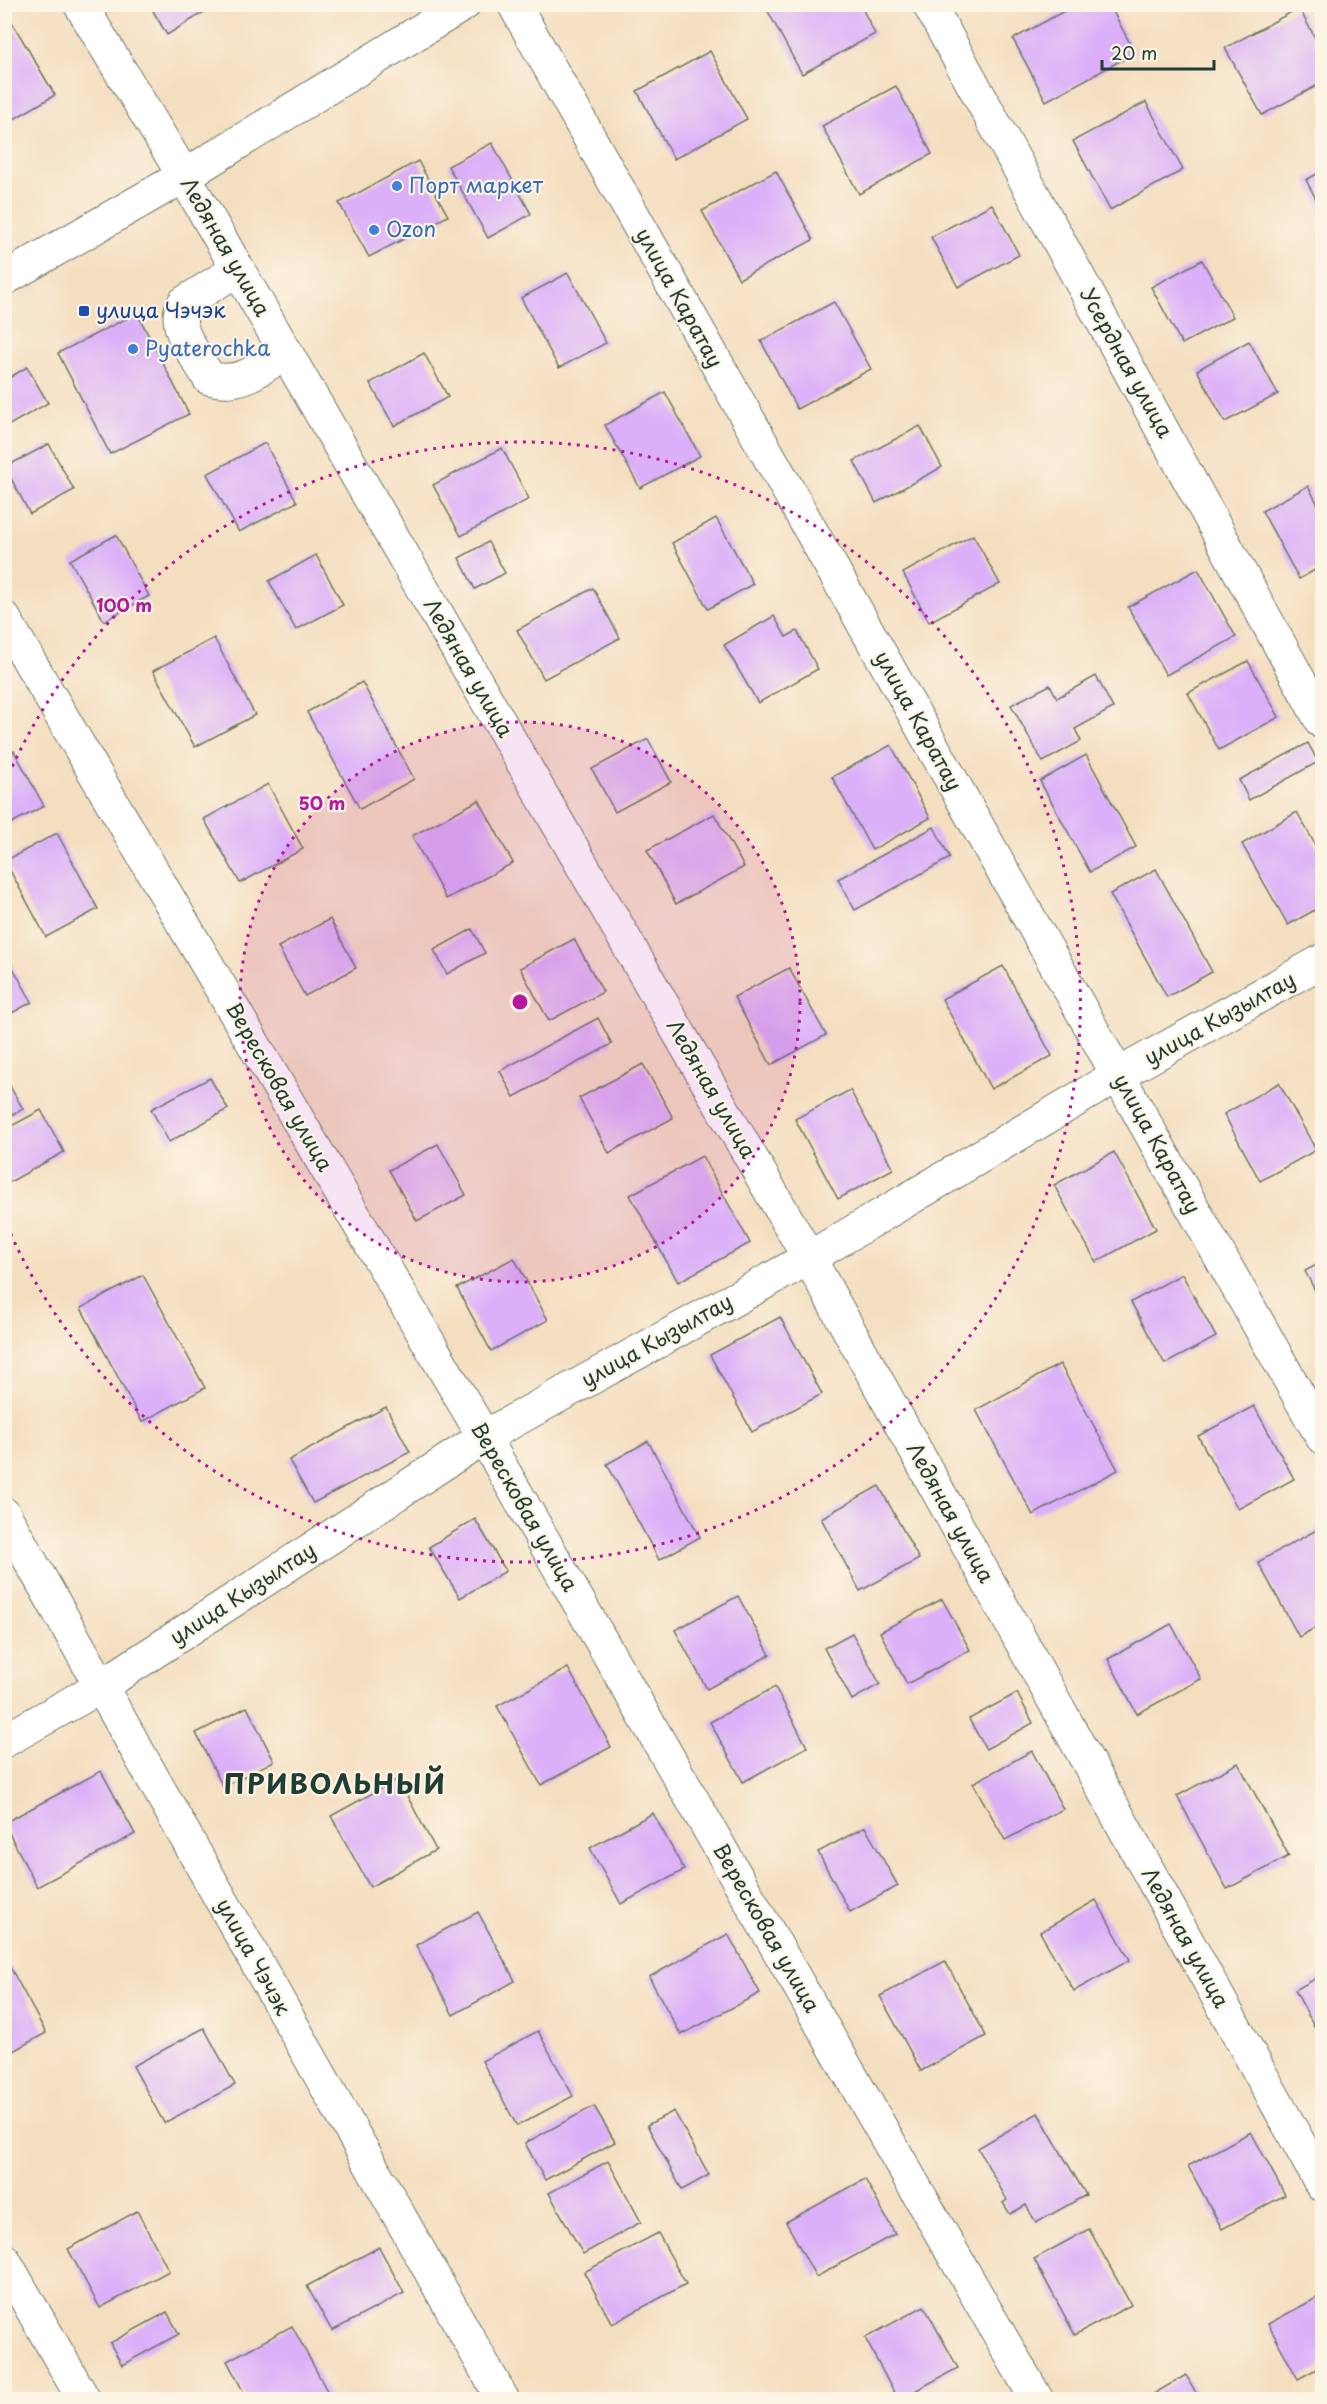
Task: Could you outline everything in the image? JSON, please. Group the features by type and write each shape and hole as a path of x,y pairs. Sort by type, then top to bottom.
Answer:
{"street":[{"name":"Ледяная улица","path":"80,4 184,176 809,1258 1323,2185"},
{"path":"4,279 184,176 464,4"},
{"name":"улица Каратау","path":"514,4 1323,1437"},
{"name":"Усердная улица","path":"929,4 1323,722"},
{"path":"238,269 184,303 179,312 178,324 210,378 228,382 242,379 286,352"},
{"name":"Вересковая улица","path":"4,618 484,1437 1037,2400"},
{"name":"улица Кызылтау","path":"4,1741 100,1687 484,1437 809,1258 1118,1075 1323,961"},
{"name":"улица Чэчэк","path":"4,1514 503,2400"},
{"path":"4,2260 84,2400"}],"building":[{"path":"149,4 217,4 167,35"},
{"path":"767,4 860,4 875,34 802,74 765,6"},
{"path":"1077,4 1109,4 1135,53 1046,101 1013,39"},
{"path":"1299,8 1322,51 1322,83 1262,115 1225,48"},
{"path":"6,12 55,95 4,125 4,13"},
{"path":"710,51 747,119 674,159 637,91"},
{"path":"896,86 932,154 859,194 822,126"},
{"path":"1146,102 1183,170 1110,210 1073,141"},
{"path":"492,143 531,214 488,238 448,166"},
{"path":"418,161 448,216 369,257 339,203"},
{"path":"776,171 813,240 739,279 702,211"},
{"path":"1322,171 1322,210 1306,180"},
{"path":"992,204 1019,255 958,287 931,237"},
{"path":"1202,260 1233,317 1182,344 1151,287"},
{"path":"568,273 606,343 559,368 521,298"},
{"path":"834,302 871,369 797,409 761,341"},
{"path":"137,313 189,414 110,454 58,353"},
{"path":"1249,341 1278,394 1225,422 1197,370"},
{"path":"424,353 448,397 394,426 370,383"},
{"path":"27,367 48,403 4,428 4,381"},
{"path":"665,392 700,456 640,488 605,425"},
{"path":"920,426 942,467 876,503 854,461"},
{"path":"265,443 297,502 239,532 207,474"},
{"path":"49,444 74,490 30,514 5,467"},
{"path":"502,448 529,499 461,536 433,485"},
{"path":"1308,486 1322,512 1322,566 1299,579 1262,511"},
{"path":"716,518 753,584 708,609 672,543"},
{"path":"116,535 149,596 104,621 70,560"},
{"path":"973,535 1000,584 929,622 903,573"},
{"path":"488,542 505,573 475,589 459,558"},
{"path":"316,555 343,605 296,630 269,581"},
{"path":"1198,569 1236,637 1166,675 1128,607"},
{"path":"593,588 620,638 544,679 517,630"},
{"path":"774,616 786,637 797,631 818,669 758,703 724,645"},
{"path":"214,638 255,715 195,747 153,671"},
{"path":"1248,661 1279,717 1219,750 1188,693"},
{"path":"1096,676 1113,708 1075,729 1081,741 1043,762 1011,705 1050,685 1057,698"},
{"path":"362,682 414,779 360,809 307,712"},
{"path":"648,739 671,782 615,812 592,769"},
{"path":"1308,743 1318,762 1249,800 1239,780"},
{"path":"891,745 930,818 872,850 832,777"},
{"path":"14,751 44,806 4,827 4,756"},
{"path":"1086,755 1136,847 1090,872 1040,781"},
{"path":"268,784 303,849 240,883 204,819"},
{"path":"479,800 513,863 446,899 412,836"},
{"path":"1297,812 1322,857 1322,906 1288,925 1242,844"},
{"path":"714,814 744,867 676,904 647,850"},
{"path":"934,827 950,858 855,910 838,879"},
{"path":"57,833 98,909 46,937 5,861"},
{"path":"1156,869 1212,972 1167,997 1110,894"},
{"path":"330,919 356,968 305,996 278,947"},
{"path":"472,929 485,953 447,974 434,950"},
{"path":"574,939 603,992 549,1021 520,968"},
{"path":"4,952 32,1002 12,1013 4,1000"},
{"path":"1003,966 1052,1056 991,1089 942,999"},
{"path":"789,968 826,1035 771,1065 734,997"},
{"path":"598,1018 612,1044 514,1097 500,1071"},
{"path":"643,1064 673,1118 609,1153 579,1098"},
{"path":"4,1076 23,1109 4,1119"},
{"path":"210,1078 228,1109 169,1142 151,1109"},
{"path":"1279,1083 1316,1150 1260,1181 1224,1114"},
{"path":"850,1090 893,1169 838,1199 795,1119"},
{"path":"41,1110 64,1152 10,1182 4,1172 4,1130"},
{"path":"438,1144 466,1195 417,1221 389,1170"},
{"path":"1114,1152 1156,1229 1096,1262 1054,1185"},
{"path":"702,1156 750,1243 678,1282 630,1195"},
{"path":"514,1258 548,1320 491,1351 457,1288"},
{"path":"1322,1262 1322,1304 1305,1271"},
{"path":"1182,1274 1216,1337 1165,1364 1131,1302"},
{"path":"143,1275 205,1388 142,1422 81,1308"},
{"path":"780,1317 822,1394 752,1432 710,1355"},
{"path":"1060,1364 1118,1470 1033,1515 976,1410"},
{"path":"1254,1406 1294,1479 1238,1509 1198,1436"},
{"path":"386,1407 410,1452 313,1503 289,1460"},
{"path":"648,1441 700,1537 659,1560 607,1464"},
{"path":"879,1486 919,1559 860,1591 821,1518"},
{"path":"475,1519 506,1571 460,1598 429,1547"},
{"path":"1322,1527 1322,1624 1299,1637 1258,1562"},
{"path":"738,1596 770,1655 707,1689 675,1630"},
{"path":"942,1599 970,1650 907,1684 880,1632"},
{"path":"1171,1624 1201,1679 1137,1714 1108,1659"},
{"path":"852,1633 880,1684 852,1700 824,1648"},
{"path":"568,1668 611,1747 541,1785 497,1706"},
{"path":"775,1687 807,1747 743,1782 710,1722"},
{"path":"1017,1693 1033,1723 986,1749 969,1719"},
{"path":"247,1707 274,1761 223,1787 196,1733"},
{"path":"1032,1751 1063,1809 1005,1840 973,1783"},
{"path":"1238,1763 1289,1856 1227,1889 1177,1796"},
{"path":"101,1771 135,1834 37,1887 4,1823"},
{"path":"398,1779 436,1850 370,1887 331,1816"},
{"path":"653,1813 684,1870 621,1904 590,1848"},
{"path":"865,1827 898,1886 850,1912 818,1852"},
{"path":"1096,1900 1130,1960 1074,1991 1040,1932"},
{"path":"478,1912 515,1981 453,2015 416,1945"},
{"path":"728,1934 760,1993 681,2035 649,1977"},
{"path":"945,1961 986,2036 921,2071 880,1996"},
{"path":"9,1965 46,2033 4,2056 4,1968"},
{"path":"1322,1975 1322,2041 1295,1990"},
{"path":"204,2028 235,2085 164,2123 133,2066"},
{"path":"538,2031 573,2096 517,2126 482,2061"},
{"path":"594,2106 615,2142 545,2180 525,2143"},
{"path":"674,2111 709,2175 682,2190 647,2125"},
{"path":"1038,2113 1086,2195 1036,2223 1026,2205 1010,2214 1003,2203 1007,2200 978,2148"},
{"path":"1251,2132 1285,2195 1222,2229 1188,2166"},
{"path":"608,2161 641,2222 583,2254 549,2193"},
{"path":"865,2179 895,2234 816,2277 786,2222"},
{"path":"137,2211 169,2271 100,2308 68,2249"},
{"path":"1089,2229 1131,2305 1075,2335 1034,2259"},
{"path":"658,2233 686,2284 612,2324 584,2272"},
{"path":"379,2247 404,2293 332,2331 307,2286"},
{"path":"1322,2295 1322,2366 1298,2379 1268,2324"},
{"path":"924,2306 958,2368 898,2400 865,2338"},
{"path":"167,2312 179,2334 122,2365 110,2343"},
{"path":"292,2326 332,2400 248,2400 227,2361"},
{"path":"1186,2375 1200,2400 1143,2400"}],"place":[{"name":"Порт маркет","path":"397,186"},
{"name":"Ozon","path":"374,230"},
{"name":"улица Чэчэк","path":"84,311"},
{"name":"Pyaterochka","path":"133,349"}],"district":[{"name":"ПРИВОЛЬНЫЙ","path":"335,1785"}]}
